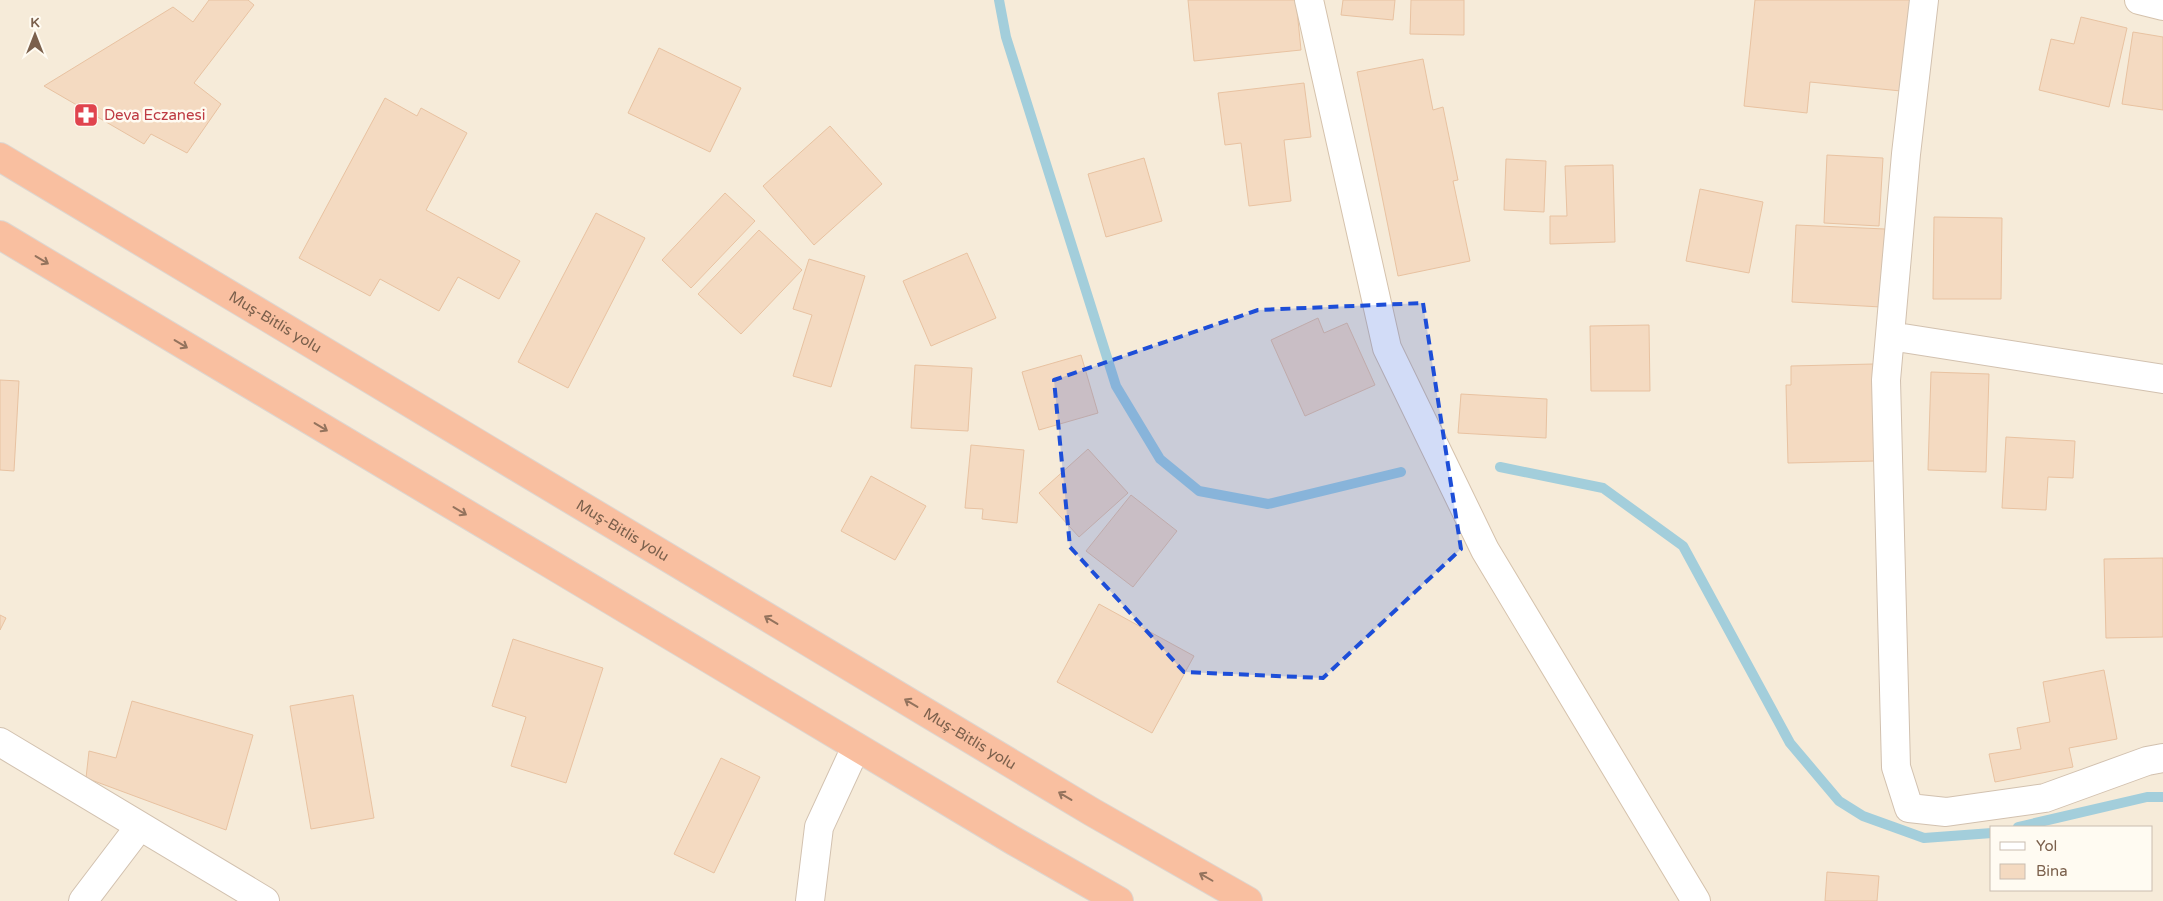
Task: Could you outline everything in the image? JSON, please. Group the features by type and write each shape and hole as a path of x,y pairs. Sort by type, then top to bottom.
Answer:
{"highway":[{"name":"Muş-Bitlis yolu","path":"0,157 1092,812 1248,901"},
{"path":"0,235 1014,842 1119,901"}],"street":[{"path":"1308,0 1387,348 1485,550 1696,901"},
{"path":"1924,0 1906,154 1886,380 1896,767 1909,808 1946,812 2045,798 2147,761 2163,758"},
{"path":"2138,0 2163,6"},
{"path":"1890,336 2163,379"},
{"path":"0,742 266,901"},
{"path":"810,901 820,827 856,747"},
{"path":"83,901 140,826"}],"highlighted area":[{"path":"1423,303 1461,549 1323,678 1184,672 1070,547 1054,380 1258,310"}],"shaded area":[{"path":"0,0 2163,0 2163,901 0,901"}],"building":[{"path":"209,0 248,0 254,5 194,83 221,104 187,153 151,134 144,144 44,86 173,7 193,22"},
{"path":"1188,0 1296,0 1301,50 1194,61"},
{"path":"1343,0 1395,0 1393,20 1341,15"},
{"path":"1411,0 1464,0 1464,35 1410,34"},
{"path":"1755,0 1911,0 1901,91 1810,82 1807,113 1744,106"},
{"path":"2081,17 2127,28 2109,107 2039,90 2051,39 2074,44"},
{"path":"2133,32 2163,37 2163,110 2122,104"},
{"path":"659,48 741,88 710,152 628,113"},
{"path":"1423,59 1433,110 1443,107 1458,180 1453,181 1470,261 1398,276 1357,72"},
{"path":"1304,83 1311,137 1284,140 1291,201 1249,206 1241,143 1225,145 1218,93"},
{"path":"385,98 417,116 421,108 467,133 426,210 520,261 499,299 458,277 439,311 380,279 370,296 299,258"},
{"path":"830,126 882,184 814,245 763,186"},
{"path":"1827,155 1883,158 1879,226 1824,223"},
{"path":"1144,158 1162,221 1106,237 1088,174"},
{"path":"1506,159 1546,161 1544,212 1504,210"},
{"path":"1613,165 1615,242 1550,244 1550,216 1567,216 1565,166"},
{"path":"1700,189 1763,202 1749,273 1686,261"},
{"path":"725,193 755,221 691,288 662,260"},
{"path":"596,213 645,238 568,388 518,362"},
{"path":"1934,217 2002,218 2001,299 1933,299"},
{"path":"1796,225 1885,229 1881,307 1792,302"},
{"path":"759,230 802,270 741,334 698,294"},
{"path":"967,253 996,318 931,346 903,281"},
{"path":"809,259 865,276 831,387 793,376 812,315 793,309"},
{"path":"1318,318 1324,333 1347,323 1375,385 1305,416 1271,340"},
{"path":"1649,325 1650,391 1591,391 1590,326"},
{"path":"1081,355 1098,413 1039,430 1022,372"},
{"path":"1873,364 1875,461 1788,463 1786,385 1791,385 1791,366"},
{"path":"915,365 972,368 968,431 911,428"},
{"path":"1931,372 1989,374 1986,472 1928,470"},
{"path":"0,380 19,381 14,471 0,470"},
{"path":"1461,394 1547,399 1546,438 1458,433"},
{"path":"2006,437 2075,441 2073,478 2048,477 2046,510 2002,508"},
{"path":"971,445 1024,450 1017,523 982,519 983,509 965,508"},
{"path":"1088,449 1128,493 1079,537 1039,493"},
{"path":"871,476 926,506 895,560 841,531"},
{"path":"1131,495 1177,531 1133,587 1086,551"},
{"path":"2163,558 2163,637 2106,638 2104,559"},
{"path":"1099,604 1194,656 1152,733 1057,682"},
{"path":"0,615 6,618 0,630"},
{"path":"513,639 603,668 566,783 511,766 526,717 492,706"},
{"path":"2104,670 2117,739 2069,748 2073,767 1995,782 1989,754 2021,749 2017,728 2050,722 2043,682"},
{"path":"353,695 374,818 311,829 290,706"},
{"path":"132,701 253,735 226,830 86,778 89,751 116,758"},
{"path":"721,758 760,777 714,873 674,854"},
{"path":"1827,872 1879,876 1877,901 1825,901"}],"waterway":[{"path":"999,0 1006,37 1116,386 1160,459 1199,491 1268,504 1401,472"},
{"path":"1500,467 1603,488 1683,546 1790,743 1839,801 1863,816 1924,838 1990,833"},
{"path":"2022,826 2147,797 2163,797"}],"place":[{"name":"Deva Eczanesi","path":"86,115"}]}
